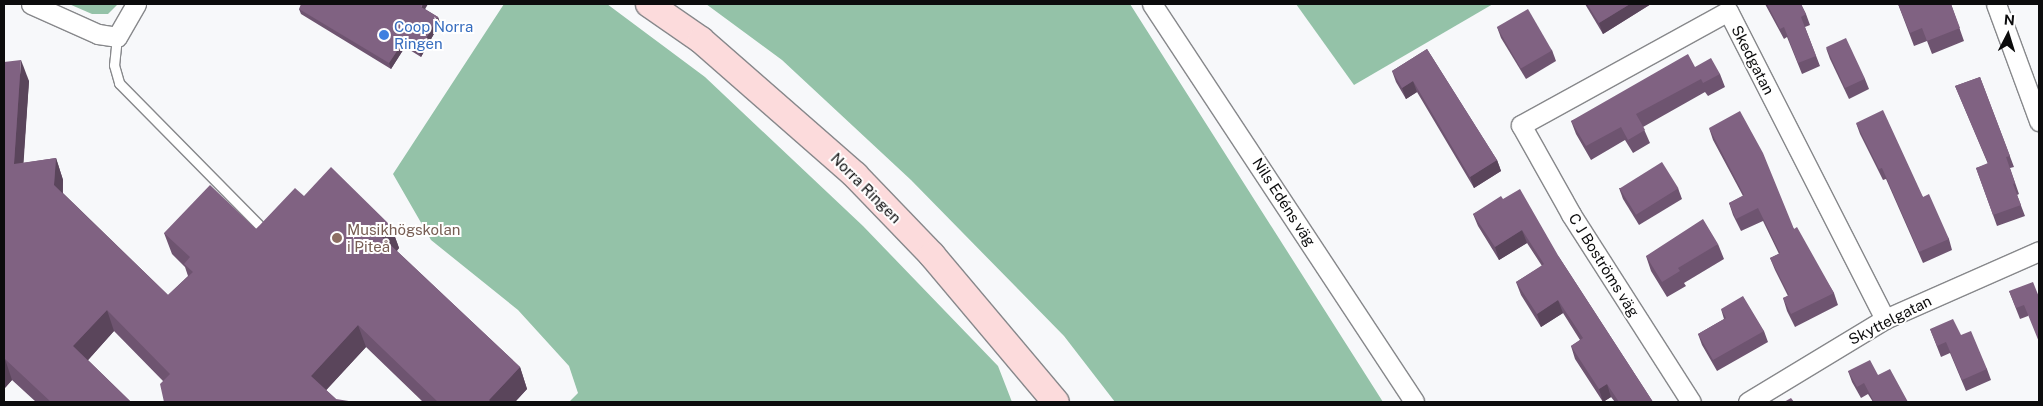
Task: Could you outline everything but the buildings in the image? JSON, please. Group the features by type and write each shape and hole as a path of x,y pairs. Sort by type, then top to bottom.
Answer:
{"main road":[{"name":"Norra Ringen","path":"649,4 701,40 855,175 932,255 1056,402"}],"street":[{"path":"31,4 98,34 117,38 136,4"},
{"name":"Nils Edéns väg","path":"1152,4 1414,402"},
{"path":"1996,4 2039,121"},
{"name":"Skedgatan","path":"1521,125 1728,12 1885,319"},
{"name":"C J Boströms väg","path":"1521,125 1571,214 1691,402"},
{"name":"Skyttelgatan","path":"1748,402 1885,319 2039,252"}],"lane":[{"path":"117,38 114,65 119,83 270,235"}],"green space":[{"path":"69,4 118,4 108,14 92,14"},
{"path":"504,4 607,4 705,77 863,226 998,366 1012,402 569,402 578,393 569,366 518,310 431,240 393,174"},
{"path":"706,4 1130,4 1383,402 1115,402 1064,336 911,180 782,60"},
{"path":"1296,4 1493,4 1354,85"}],"place":[{"name":"Coop Norra Ringen","path":"384,35"},
{"name":"Musikhögskolan i Piteå","path":"337,238"}]}
